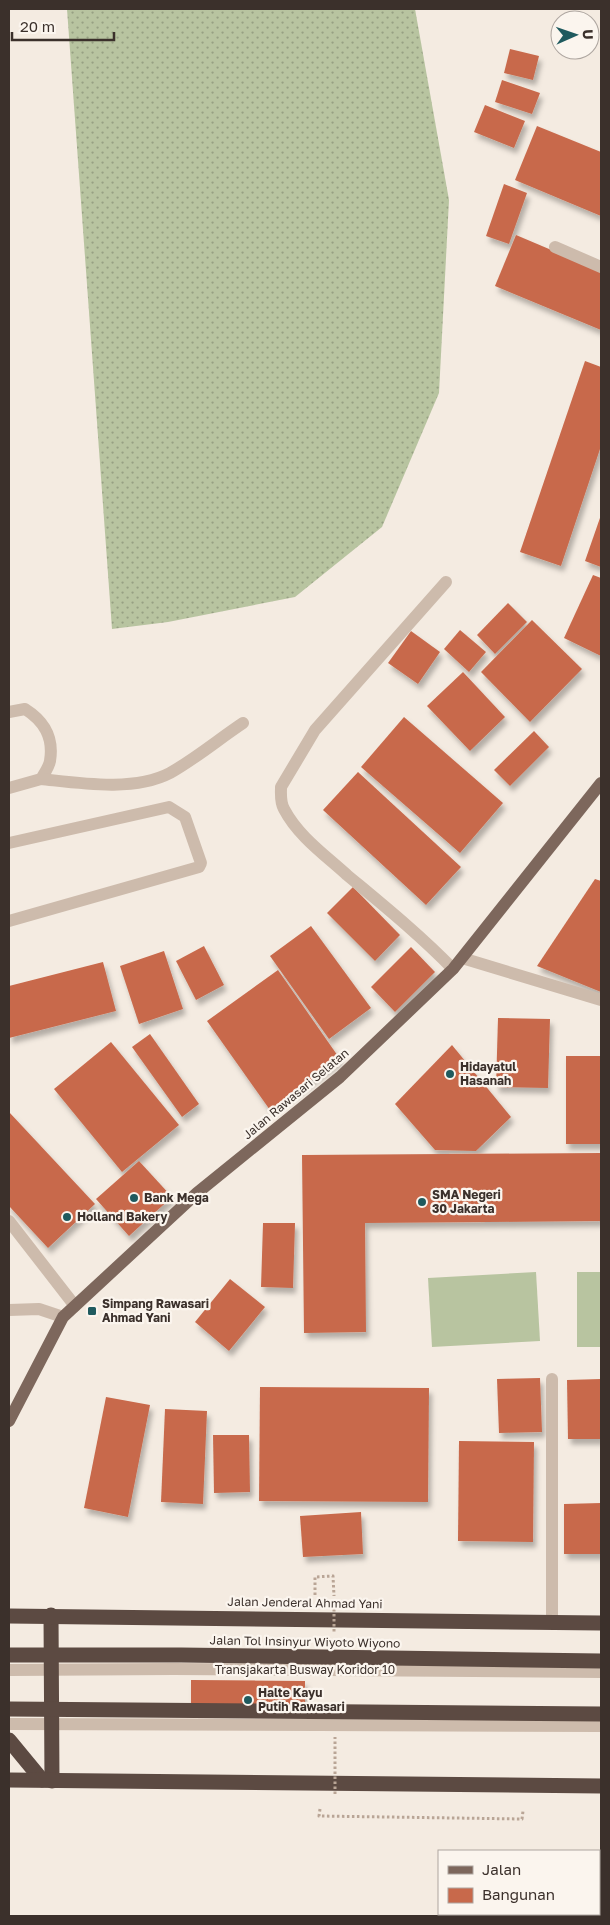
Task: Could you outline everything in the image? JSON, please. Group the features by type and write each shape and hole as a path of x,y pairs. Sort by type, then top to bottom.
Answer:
{"highway":[{"path":"47,1780 52,1724 51,1615"},
{"name":"Jalan Jenderal Ahmad Yani","path":"9,1616 601,1623"},
{"name":"Jalan Tol Insinyur Wiyoto Wiyono","path":"9,1655 181,1655 601,1662"},
{"path":"9,1709 601,1714"},
{"path":"9,1740 47,1780"},
{"path":"9,1780 601,1786"}],"main road":[{"name":"Jalan Rawasari Selatan","path":"9,1420 63,1317 197,1193 340,1077 452,969 601,783"}],"street":[{"path":"555,247 601,267"},
{"path":"446,582 315,730 281,787 280,797 282,807 289,818 309,842 430,945 452,969"},
{"path":"9,712 24,709 37,717 47,731 50,763 41,779"},
{"path":"9,788 41,779 114,785 146,780 169,773 243,723"},
{"path":"9,843 169,807 186,817 201,863 199,867 9,921"},
{"path":"462,958 601,1000"},
{"path":"9,1221 75,1306"},
{"path":"9,1310 39,1308 63,1317"},
{"path":"552,1380 552,1622"},
{"name":"Transjakarta Busway Koridor 10","path":"9,1670 173,1669 601,1672"},
{"path":"9,1724 601,1726"}],"path":[{"path":"314,1619 315,1577 333,1576 334,1594"}],"green space":[{"path":"67,9 415,9 449,200 439,393 382,527 295,597 168,622 112,629"},
{"path":"536,1272 540,1341 432,1347 428,1278"},
{"path":"577,1272 601,1272 601,1347 577,1347"}],"building":[{"path":"510,49 539,56 533,80 504,73"},
{"path":"502,80 540,93 532,114 495,102"},
{"path":"485,105 525,121 514,148 474,132"},
{"path":"537,126 601,152 601,216 515,180"},
{"path":"504,184 527,193 509,244 486,236"},
{"path":"516,235 601,271 601,330 495,286"},
{"path":"585,361 601,367 601,446 561,566 520,552"},
{"path":"601,515 601,567 585,561"},
{"path":"593,575 601,578 601,656 564,638"},
{"path":"508,603 527,622 495,654 477,635"},
{"path":"532,620 582,669 530,722 481,672"},
{"path":"460,630 486,652 469,672 444,649"},
{"path":"411,631 440,652 418,684 388,663"},
{"path":"463,672 505,717 470,751 427,706"},
{"path":"404,717 503,803 460,853 361,767"},
{"path":"534,731 549,747 510,786 494,770"},
{"path":"358,772 461,867 426,905 323,810"},
{"path":"595,879 601,881 601,992 537,966"},
{"path":"353,887 400,935 375,961 327,913"},
{"path":"311,926 371,1008 329,1039 270,956"},
{"path":"204,946 224,985 196,1000 176,961"},
{"path":"411,947 435,972 395,1012 371,987"},
{"path":"164,951 183,1009 139,1024 120,966"},
{"path":"103,962 116,1011 9,1038 9,986"},
{"path":"278,970 340,1059 270,1110 207,1021"},
{"path":"498,1018 550,1019 548,1088 496,1087"},
{"path":"150,1034 199,1104 182,1117 132,1047"},
{"path":"111,1042 179,1125 122,1172 54,1089"},
{"name":"Hidayatul Hasanah","path":"452,1045 511,1117 476,1151 435,1150 395,1104"},
{"path":"566,1056 601,1056 601,1144 566,1144"},
{"path":"9,1112 95,1204 48,1248 9,1206"},
{"path":"601,1153 601,1221 365,1223 366,1332 304,1333 302,1155"},
{"name":"Bank Mega","path":"139,1161 172,1197 129,1236 96,1199"},
{"path":"263,1223 295,1223 293,1288 261,1287"},
{"path":"230,1279 265,1307 229,1351 195,1322"},
{"path":"540,1378 542,1432 499,1433 497,1379"},
{"path":"601,1379 601,1439 568,1439 567,1380"},
{"path":"260,1387 429,1388 428,1502 259,1501"},
{"path":"106,1397 150,1405 128,1517 84,1508"},
{"path":"165,1409 207,1411 203,1504 161,1502"},
{"path":"213,1435 249,1435 250,1492 214,1493"},
{"path":"459,1441 534,1442 533,1542 458,1541"},
{"path":"601,1503 601,1554 564,1554 564,1504"},
{"path":"361,1512 363,1554 303,1557 300,1516"},
{"name":"Halte Kayu Putih Rawasari","path":"191,1680 305,1681 305,1707 191,1706"}],"place":[{"name":"Hidayatul Hasanah","path":"450,1074"},
{"name":"Bank Mega","path":"134,1198"},
{"name":"SMA Negeri 30 Jakarta","path":"422,1202"},
{"name":"Holland Bakery","path":"67,1217"},
{"name":"Simpang Rawasari Ahmad Yani","path":"92,1311"},
{"name":"Halte Kayu Putih Rawasari","path":"248,1700"}]}
